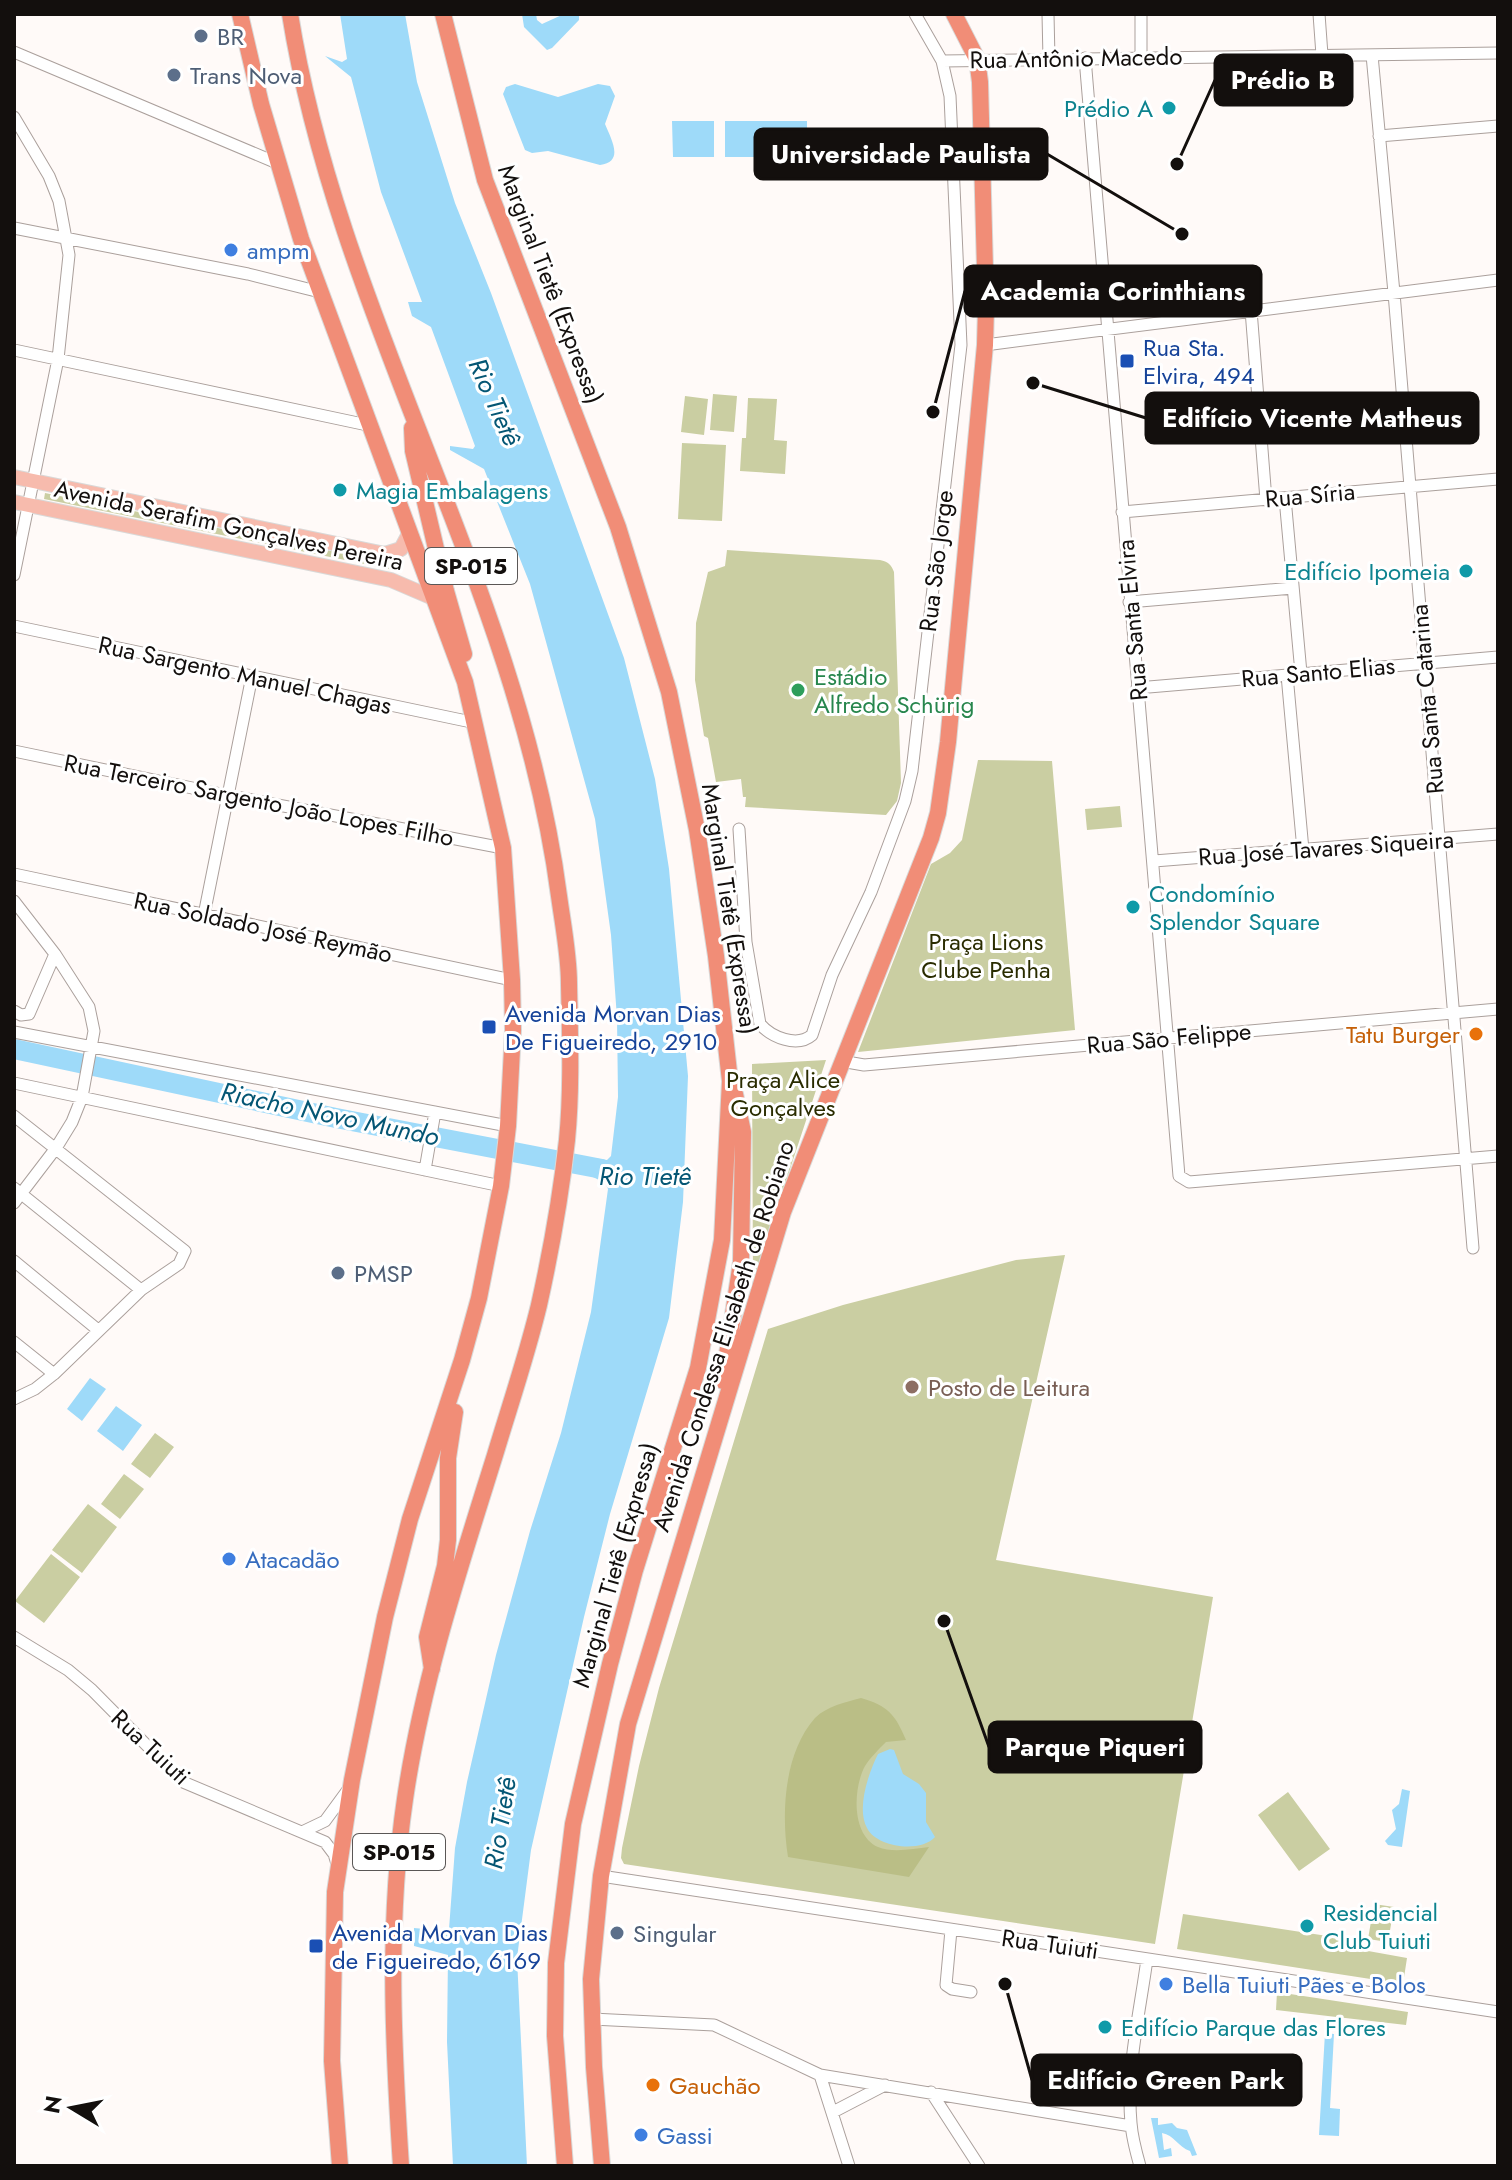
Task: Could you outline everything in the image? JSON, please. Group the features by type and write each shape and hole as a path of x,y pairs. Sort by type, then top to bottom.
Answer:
{"highway":[{"name":"SP-015","path":"290,14 299,69 327,176 412,414 489,613 526,731 552,840 569,976 567,1135 538,1308 432,1670 405,1796 396,1888 393,2036 401,2166"},
{"name":"Marginal Tietê (Expressa)","path":"443,14 485,180 618,527 669,692 697,830 716,956 730,1081 722,1240 698,1368 628,1597 573,1824 556,1963 555,2036 565,2166"},
{"name":"Avenida Condessa Elisabeth de Robiano","path":"602,2166 591,1979 601,1876 628,1724 783,1212 924,859 938,813 949,728 986,307 983,114 977,59 954,14"},
{"path":"238,15 277,163 320,292 465,682 503,848 512,980 513,1030 504,1168 479,1298 410,1519 385,1617 352,1780 334,1906 332,2061 340,2166"},
{"path":"412,414 413,451 446,591 466,660 468,671 465,682"},
{"path":"700,1484 698,1472 726,1365 741,1262 743,1132 737,1098 730,1081"},
{"path":"432,1670 427,1637 445,1566 448,1458 464,1370 462,1360"}],"main road":[{"name":"Avenida Serafim Gonçalves Pereira","path":"14,477 385,554 401,549 410,532"},
{"name":"Avenida Serafim Gonçalves Pereira","path":"21,503 391,580 433,598"}],"street":[{"name":"Rua São Jorge","path":"739,829 744,927 760,1024 776,1036 795,1041 806,1040 812,1035 832,975 871,892 905,801 912,771 961,345 950,96 942,61 915,14"},
{"path":"1048,14 1049,59"},
{"path":"1141,14 1141,57"},
{"path":"1319,14 1322,55"},
{"path":"14,52 277,163"},
{"name":"Rua Antônio Macedo","path":"942,61 1498,53"},
{"name":"Rua Santa Catarina","path":"1372,55 1473,1248"},
{"name":"Rua Santa Elvira","path":"1085,58 1178,1173 1182,1180 1189,1182 1465,1159"},
{"path":"14,117 49,176 68,239 58,359 34,481 21,503 14,575"},
{"path":"1379,136 1498,126"},
{"path":"14,228 248,274 320,292"},
{"path":"985,345 1498,280"},
{"path":"1251,310 1266,500"},
{"path":"14,350 372,426"},
{"name":"Rua Síria","path":"1122,512 1498,479"},
{"path":"1285,498 1301,673"},
{"path":"1129,602 1293,588"},
{"name":"Rua Sargento Manuel Chagas","path":"14,626 476,723"},
{"name":"Rua Santo Elias","path":"1137,688 1498,657"},
{"path":"1287,675 1303,850"},
{"path":"204,915 252,676"},
{"name":"Rua Terceiro Sargento João Lopes Filho","path":"14,751 503,848"},
{"name":"Rua José Tavares Siqueira","path":"1154,861 1498,834"},
{"name":"Rua Soldado José Reymão","path":"14,874 512,980"},
{"path":"15,906 55,954 89,1007 94,1031 82,1097 56,1148 16,1195 141,1290"},
{"path":"14,1011 21,1015 29,1014 55,954"},
{"name":"Rua São Felippe","path":"841,1061 864,1065 1498,1009"},
{"path":"14,1032 91,1052 435,1112 507,1131"},
{"path":"14,1083 501,1186"},
{"path":"425,1170 435,1112"},
{"path":"14,1116 184,1248 179,1264 141,1290 54,1374 35,1389 14,1399"},
{"path":"1465,1159 1498,1156"},
{"path":"14,1261 98,1330"},
{"path":"14,1342 54,1374"},
{"name":"Rua Tuiuti","path":"14,1637 68,1670 92,1690 183,1782 330,1847 339,1871"},
{"path":"302,1832 325,1821 352,1780"},
{"name":"Rua Tuiuti","path":"601,1876 1498,2012"},
{"path":"951,1930 946,1985 971,1992"},
{"path":"1140,2166 1131,2126 1131,2068 1147,1959"},
{"path":"592,2019 714,2025 820,2075 1131,2126"},
{"path":"820,2075 849,2166"},
{"path":"833,2112 885,2085"},
{"path":"931,2092 979,2166"}],"green space":[{"path":"713,394 737,396 734,432 710,430"},
{"path":"685,396 708,399 704,435 681,432"},
{"path":"748,398 777,399 774,440 787,441 785,474 740,471"},
{"path":"682,443 726,445 722,521 678,519"},
{"path":"45,493 400,565 399,571 44,499"},
{"name":"Estádio Alfredo Schürig","path":"727,550 880,560 892,567 901,783 897,801 886,815 745,807 746,797 743,797 741,779 716,782 708,738 704,736 695,680 696,623 708,572 725,566"},
{"name":"Praça Lions Clube Penha","path":"978,760 1052,761 1075,1030 858,1052 931,864 950,853 962,840"},
{"path":"1120,806 1122,827 1087,830 1085,809"},
{"name":"Praça Alice Gonçalves","path":"826,1060 753,1281 752,1064"},
{"path":"1065,1255 996,1560 1213,1597 1155,1944 624,1864 622,1848 659,1688 768,1329 843,1305 1016,1260"},
{"path":"155,1433 174,1447 150,1478 131,1464"},
{"path":"124,1474 144,1489 120,1519 101,1504"},
{"path":"88,1504 117,1527 82,1573 52,1550"},
{"path":"51,1554 80,1577 44,1623 15,1601"},
{"path":"861,1698 890,1712 906,1740 886,1742 865,1766 858,1786 859,1822 869,1841 878,1847 896,1850 929,1847 909,1877 788,1857 785,1803 797,1748 815,1718 825,1710"},
{"path":"1288,1792 1330,1849 1299,1871 1258,1815"},
{"path":"1374,1904 1394,1907 1388,1942 1368,1939"},
{"path":"1183,1914 1347,1939 1346,1947 1407,1958 1403,1984 1177,1949"},
{"path":"1277,1992 1408,2012 1406,2025 1276,2010"}],"water":[{"name":"Rio Tietê","path":"340,14 405,14 417,82 455,203 491,293 624,658 655,779 669,869 688,1076 683,1202 669,1318 610,1514 531,1850 517,1958 527,2166 453,2166 447,2042 448,1955 414,1946 414,1928 449,1929 455,1848 496,1655 561,1433 591,1312 608,1189 605,1183 577,1169 579,1156 607,1160 611,1156 618,1097 617,1018 611,935 595,819 530,584 484,469 450,450 450,446 473,449 475,446 431,327 412,316 408,302 422,302 381,192 351,77 325,56 342,62 347,59"},
{"path":"522,14 536,14 542,24 564,14 579,14 579,20 547,50 524,27"},
{"path":"515,84 558,97 598,84 610,86 615,96 605,124 613,143 612,159 600,165 548,151 532,153 525,150 503,94 506,87"},
{"path":"672,121 714,121 714,157 673,157"},
{"path":"725,121 807,121 807,157 725,157"},
{"path":"90,1378 106,1389 82,1421 67,1409"},
{"path":"116,1406 142,1425 123,1451 97,1431"},
{"path":"894,1750 903,1774 919,1784 926,1793 926,1822 935,1837 920,1845 900,1846 880,1840 872,1835 864,1820 863,1801 871,1770 878,1754"},
{"path":"1402,1789 1410,1791 1402,1847 1388,1845 1385,1841 1396,1829 1392,1810 1399,1804"},
{"path":"1325,2033 1334,2034 1330,2108 1340,2109 1339,2136 1319,2135"},
{"path":"1151,2118 1158,2118 1158,2125 1172,2123 1177,2128 1187,2130 1197,2155 1192,2156 1190,2151 1162,2133 1164,2150 1171,2148 1172,2156 1159,2158"}],"waterway":[{"name":"Riacho Novo Mundo","path":"14,1049 336,1118 602,1169"}],"place":[{"name":"BR","path":"201,36"},
{"name":"Trans Nova","path":"174,75"},
{"name":"Prédio A","path":"1169,108"},
{"name":"Prédio B","path":"1177,164"},
{"name":"Universidade Paulista","path":"1182,234"},
{"name":"ampm","path":"231,250"},
{"name":"Rua Sta. Elvira, 494","path":"1127,361"},
{"name":"Edifício Vicente Matheus","path":"1033,383"},
{"name":"Academia Corinthians","path":"933,412"},
{"name":"Magia Embalagens","path":"340,490"},
{"name":"Edifício Ipomeia","path":"1466,571"},
{"name":"Estádio Alfredo Schürig","path":"798,690"},
{"name":"Condomínio Splendor Square","path":"1133,907"},
{"name":"Avenida Morvan Dias De Figueiredo, 2910","path":"489,1027"},
{"name":"Tatu Burger","path":"1476,1034"},
{"name":"PMSP","path":"338,1273"},
{"name":"Posto de Leitura","path":"912,1387"},
{"name":"Atacadão","path":"229,1559"},
{"name":"Parque Piqueri","path":"944,1621"},
{"name":"Residencial Club Tuiuti","path":"1307,1926"},
{"name":"Singular","path":"617,1933"},
{"name":"Avenida Morvan Dias de Figueiredo, 6169","path":"316,1946"},
{"name":"Edifício Green Park","path":"1005,1984"},
{"name":"Bella Tuiuti Pães e Bolos","path":"1166,1984"},
{"name":"Edifício Parque das Flores","path":"1105,2027"},
{"name":"Gauchão","path":"653,2085"},
{"name":"Gassi","path":"641,2135"}]}
